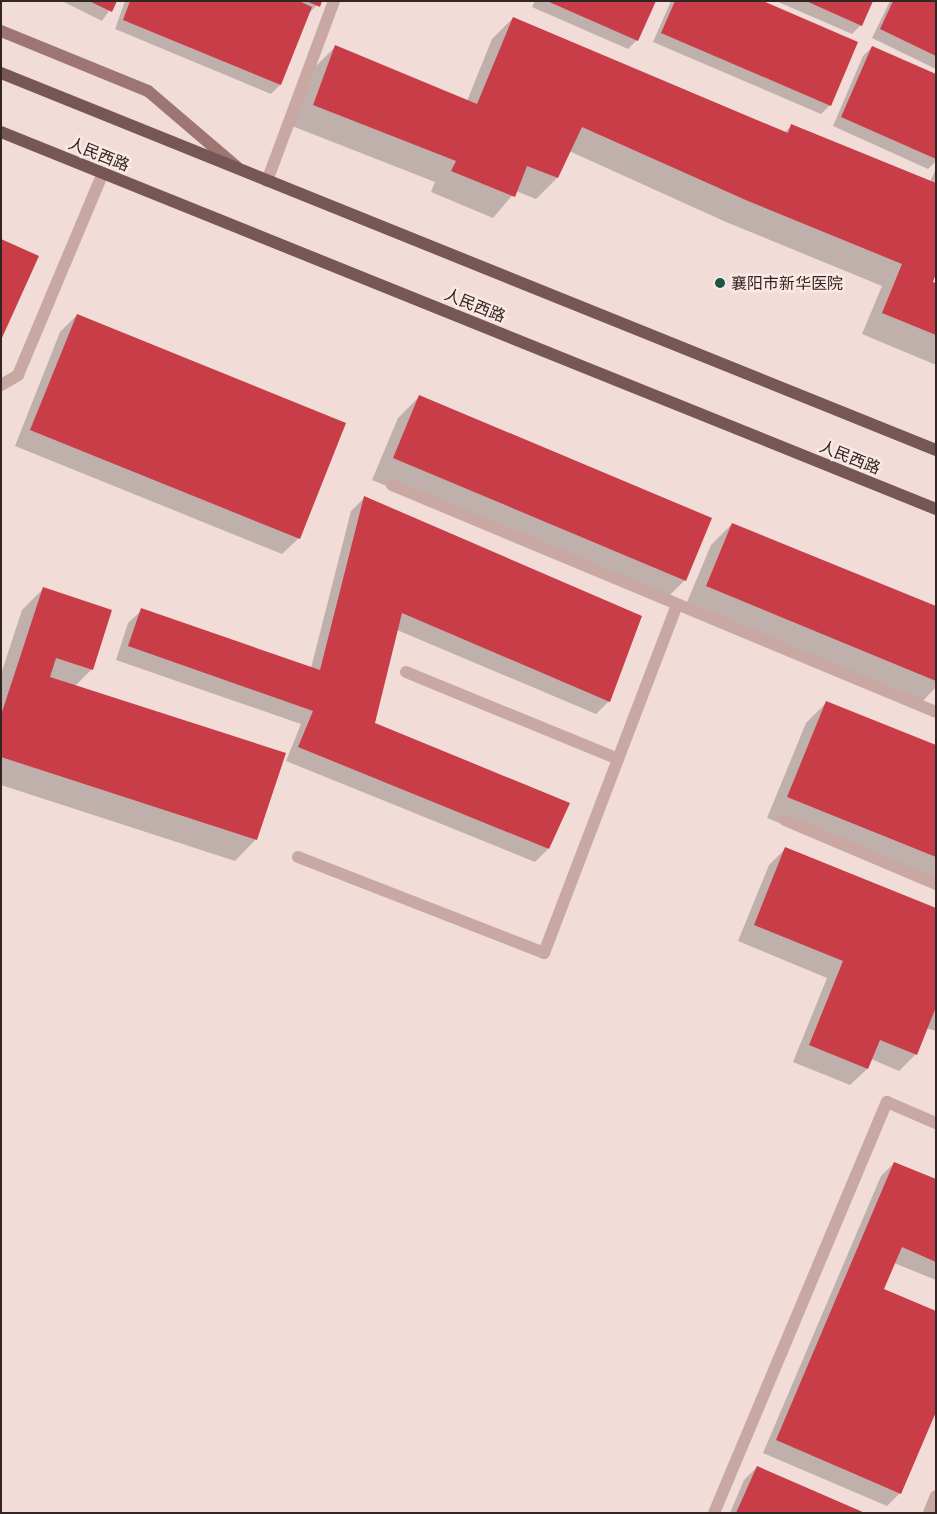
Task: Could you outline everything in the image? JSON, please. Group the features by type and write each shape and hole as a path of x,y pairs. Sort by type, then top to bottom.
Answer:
{"main road":[{"path":"1,31 148,92 240,170"},
{"path":"1,74 936,450"},
{"name":"人民西路","path":"1,132 936,509"}],"street":[{"path":"267,181 334,1"},
{"path":"1,385 18,374 102,173"},
{"path":"392,485 936,712"},
{"path":"298,857 544,953 677,604"},
{"path":"406,672 618,759"},
{"path":"785,820 936,884"},
{"path":"714,1513 887,1102 936,1123"},
{"path":"929,1513 936,1496"}],"building":[{"path":"89,1 117,1 112,12"},
{"path":"130,1 299,1 312,7 281,85 123,20"},
{"path":"306,1 322,1 320,7"},
{"path":"547,1 656,1 638,41"},
{"path":"675,1 763,1 858,42 831,106 661,33"},
{"path":"806,1 873,1 862,26"},
{"path":"893,1 936,1 936,56 880,29"},
{"path":"513,17 788,133 791,124 936,183 936,274 933,282 936,283 936,335 882,313 902,264 748,201 582,127 558,178 527,166 515,197 451,171 456,161 313,105 335,45 477,104"},
{"path":"872,46 936,74 936,159 841,117"},
{"path":"1,239 39,256 1,340"},
{"path":"77,314 346,423 300,539 30,430"},
{"path":"419,395 712,518 686,581 393,458"},
{"path":"364,496 642,616 610,702 402,613 375,723 570,803 549,849 298,747 313,711 128,646 141,608 320,670"},
{"path":"732,523 936,606 936,681 706,586"},
{"path":"43,587 112,610 93,670 56,658 50,677 286,753 257,840 1,757 1,715"},
{"path":"826,701 936,745 936,857 787,797"},
{"path":"785,847 936,908 936,1007 917,1055 880,1040 868,1069 809,1045 843,961 754,925"},
{"path":"894,1162 936,1179 936,1262 902,1247 884,1289 936,1311 936,1412 901,1494 776,1440"},
{"path":"757,1466 865,1513 736,1513"}],"place":[{"name":"襄阳市新华医院","path":"720,283"}]}
